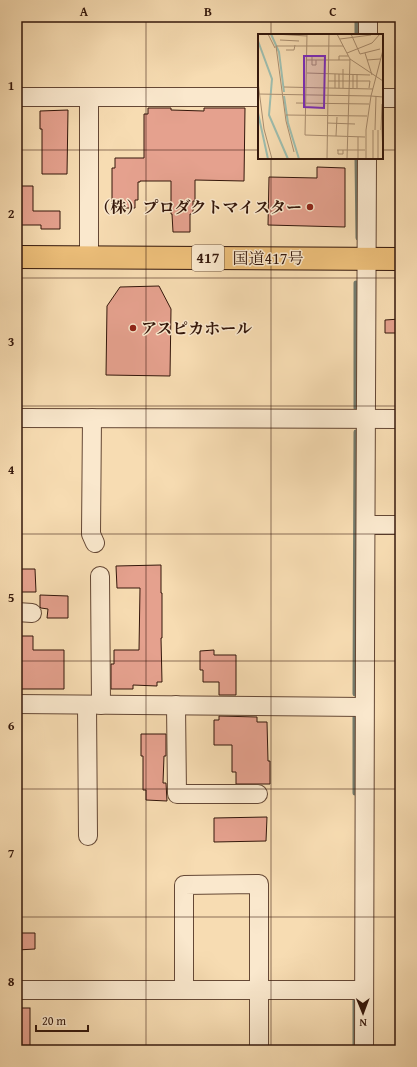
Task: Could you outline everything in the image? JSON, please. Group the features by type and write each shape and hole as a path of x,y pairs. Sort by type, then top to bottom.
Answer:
{"highway":[{"name":"国道417号","path":"17,257 400,259"}],"street":[{"path":"368,17 368,34"},
{"path":"17,97 258,97"},
{"path":"89,97 89,257"},
{"path":"383,98 400,98"},
{"path":"364,1050 364,707 368,159"},
{"path":"17,418 400,419"},
{"path":"92,418 92,534 95,544"},
{"path":"366,525 400,525"},
{"path":"88,836 100,576"},
{"path":"17,704 364,707"},
{"path":"176,705 177,794 258,794"},
{"path":"184,990 184,885 259,884 258,1050"},
{"path":"17,990 364,990"}],"building":[{"path":"148,108 171,108 171,110 204,111 204,108 245,108 244,181 195,180 195,201 193,201 193,214 190,214 190,232 173,232 171,214 171,181 140,181 138,182 138,200 135,200 135,208 112,208 112,168 115,168 115,158 144,158 144,114 148,114"},
{"path":"68,110 67,174 42,174 42,129 40,129 40,111"},
{"path":"317,167 345,168 345,227 268,225 269,177 317,178"},
{"path":"17,186 33,186 33,211 60,211 60,229 41,229 41,225 17,225"},
{"path":"159,286 171,309 170,376 106,375 107,306 120,287"},
{"path":"400,319 400,333 385,333 385,320"},
{"path":"161,565 162,682 157,682 157,686 133,685 133,689 111,689 111,664 114,664 114,650 139,650 140,588 117,588 116,566"},
{"path":"17,569 35,569 36,592 17,592"},
{"path":"40,595 68,596 68,618 47,618 48,609 40,607"},
{"path":"17,636 33,636 33,650 64,650 64,689 17,689"},
{"path":"214,650 214,655 236,655 236,695 219,695 219,682 203,682 203,670 200,670 200,651"},
{"path":"219,716 257,717 257,722 267,722 270,784 236,784 236,772 232,772 232,745 214,745 214,720 219,720"},
{"path":"141,734 166,734 166,756 164,756 163,783 166,783 167,801 146,800 146,790 143,790 143,756 141,756"},
{"path":"267,817 266,841 214,842 214,818"},
{"path":"17,933 35,933 35,949 17,950"},
{"path":"17,1008 30,1008 30,1050 17,1050"}],"waterway":[{"path":"357,17 357,34"},
{"path":"357,159 358,238"},
{"path":"356,283 356,408"},
{"path":"355,694 356,432"},
{"path":"355,716 355,793"},
{"path":"355,1000 355,1050"}],"place":[{"name":"（株）プロダクトマイスター","path":"310,207"},
{"name":"アスピカホール","path":"133,328"}]}
